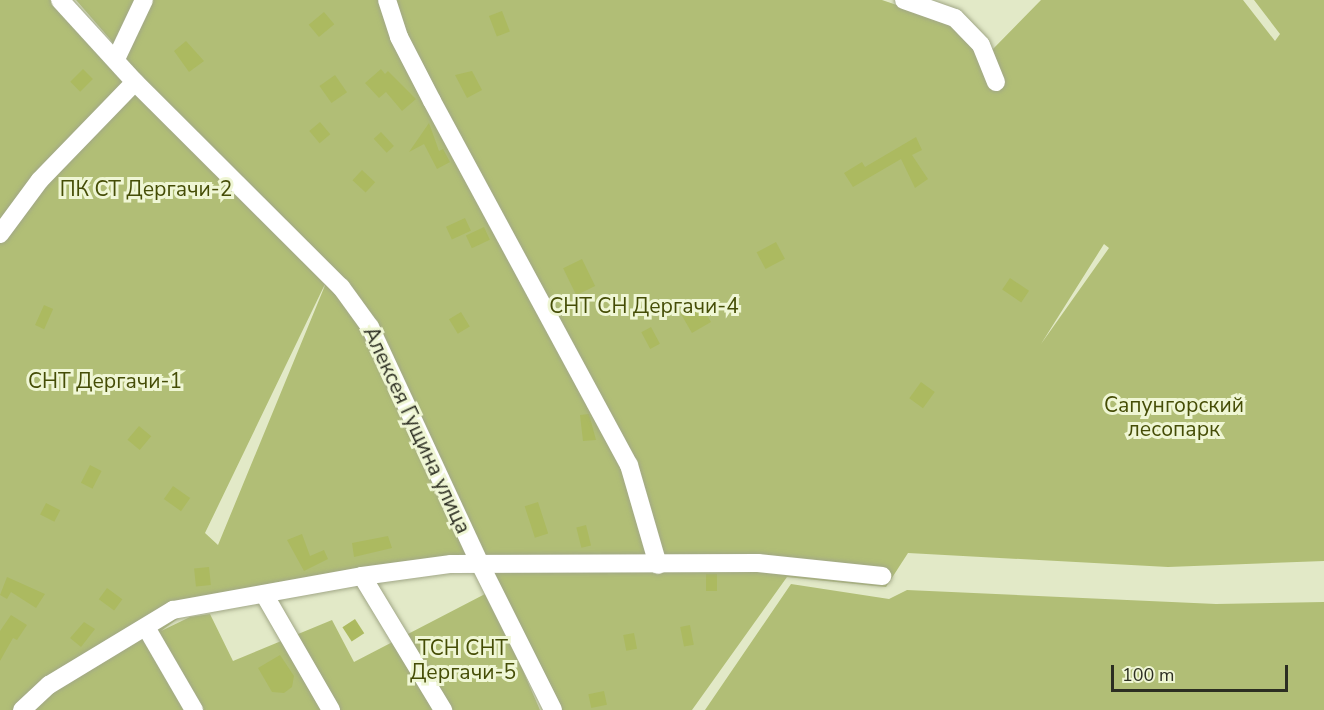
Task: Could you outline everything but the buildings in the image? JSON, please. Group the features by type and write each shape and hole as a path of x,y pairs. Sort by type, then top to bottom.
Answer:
{"street":[{"name":"Алексея Гущина улица","path":"60,0 135,82 341,287 370,327 480,564 554,710"},
{"path":"116,59 144,0"},
{"path":"387,0 399,36 432,101 628,465 658,565"},
{"path":"904,0 955,18 981,45 996,82"},
{"path":"0,234 40,180 135,82"},
{"path":"22,710 49,685 147,629 173,609 362,576 480,564 758,563 882,576"},
{"path":"362,576 443,710"},
{"path":"264,594 331,710"},
{"path":"147,629 194,710"}],"green space":[{"path":"0,0 71,0 137,76 0,231"},
{"path":"76,0 149,0 123,54"},
{"name":"СНТ СН Дергачи-4","path":"152,0 882,0 950,23 993,49 1041,0 1243,0 1275,41 1280,34 1254,0 1324,0 1324,561 1168,567 908,553 886,587 787,577 692,710 544,710 523,671 540,710 0,710 0,240 44,182 144,78 125,59","holes":["1104,244 1109,248 1041,344","326,282 218,545 205,533","466,556 485,594 354,662 332,620 233,661 210,614 190,617 161,631 195,606"]},
{"path":"791,584 889,599 907,590 1216,604 1324,602 1324,710 705,710"}],"park label":[{"name":"ПК СТ Дергачи-2","path":"146,189"},
{"name":"СНТ Дергачи-1","path":"105,381"},
{"name":"Сапунгорский лесопарк","path":"1174,417"},
{"name":"ТСН СНТ Дергачи-5","path":"463,660"}]}
